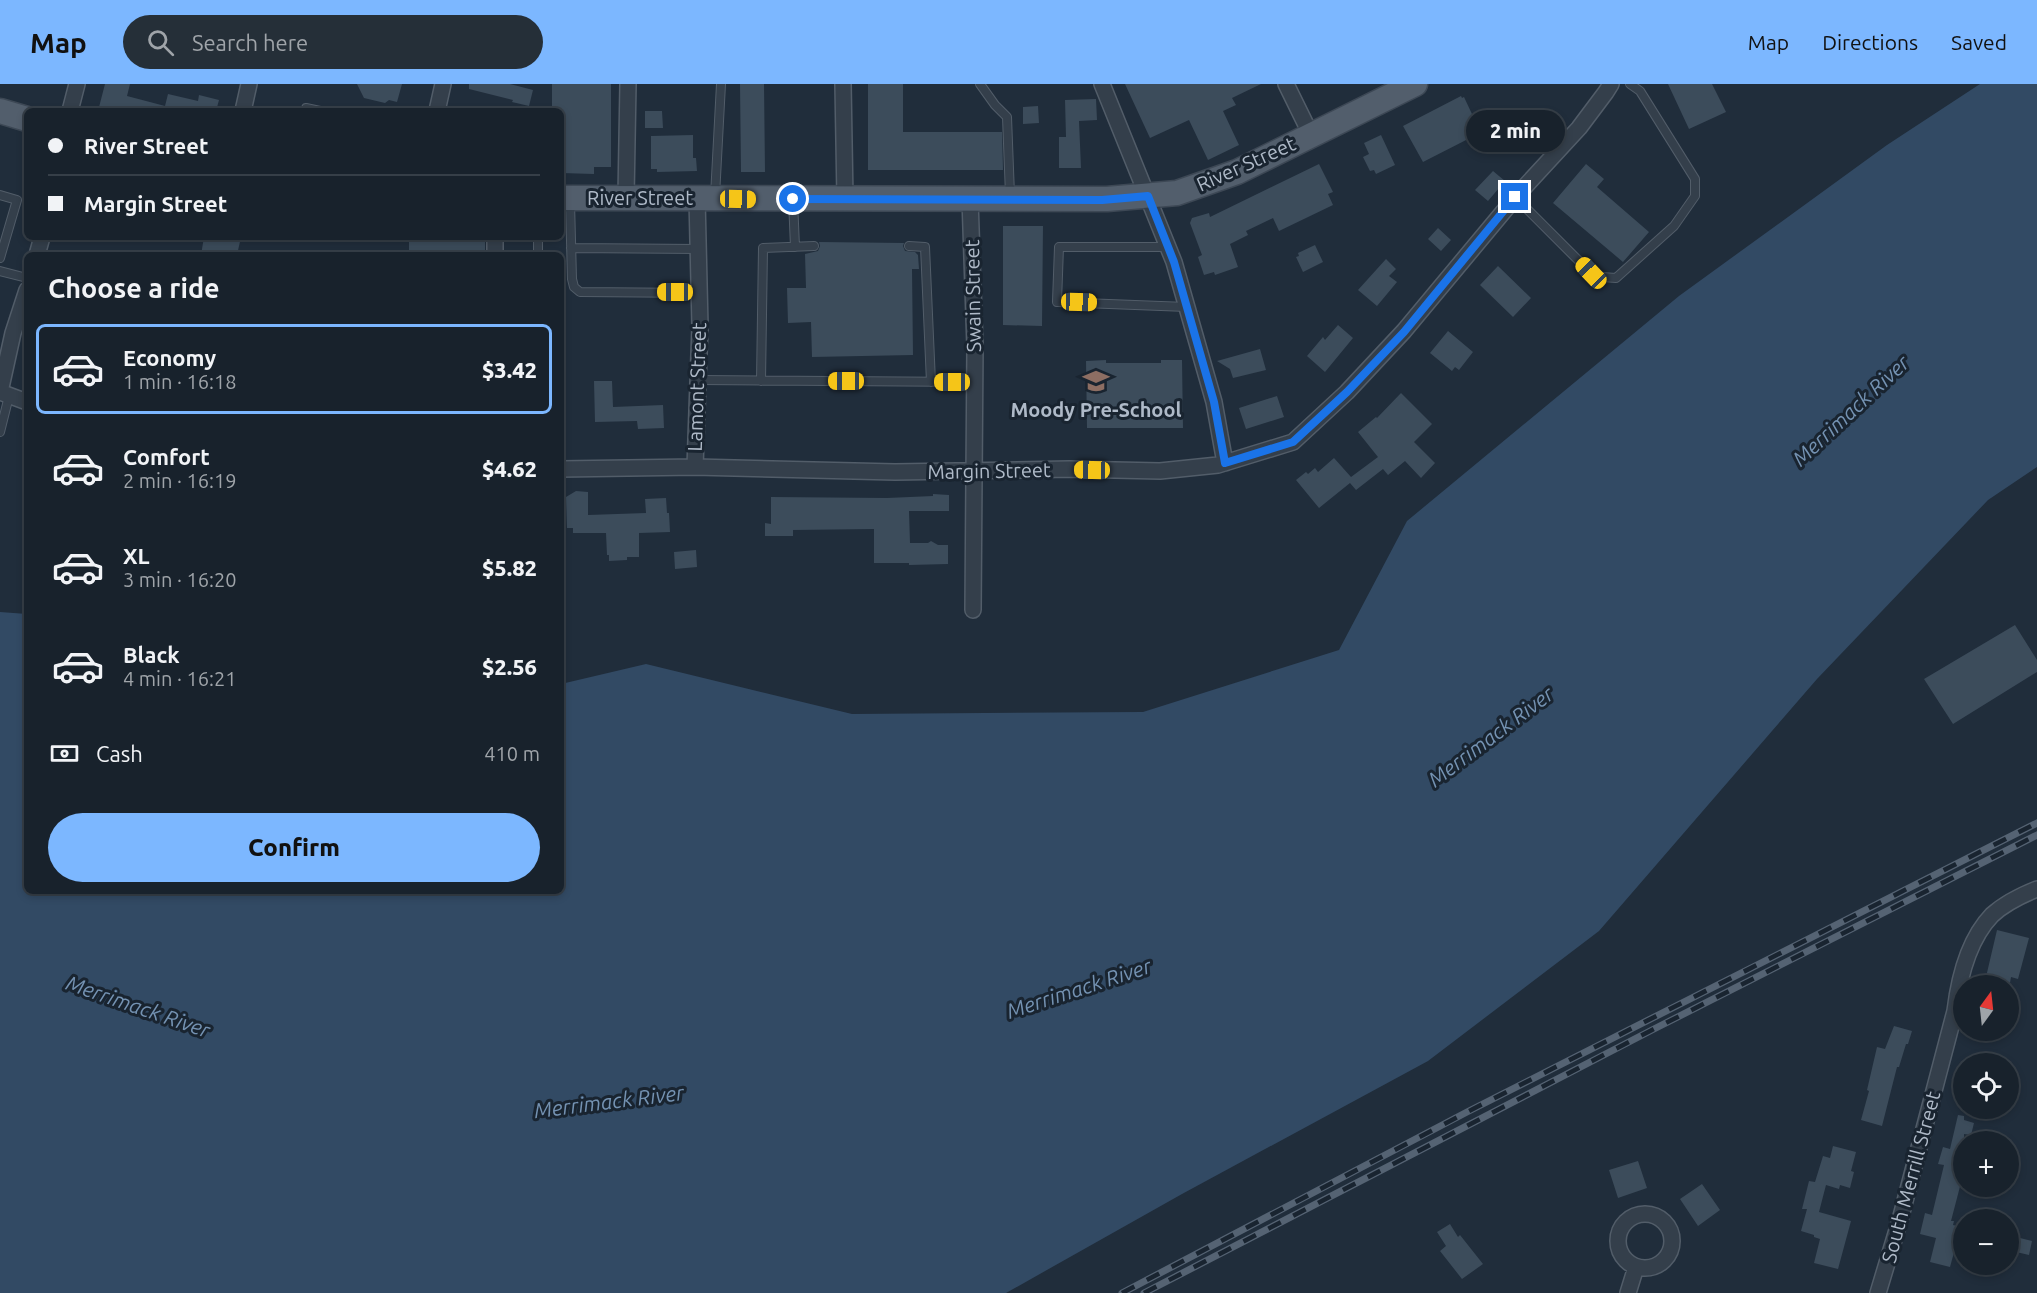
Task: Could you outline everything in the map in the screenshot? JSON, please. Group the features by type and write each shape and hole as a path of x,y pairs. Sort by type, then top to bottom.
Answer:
{"main road":[{"name":"River Street","path":"565,197 1102,200 1177,193 1237,172 1416,84"},
{"path":"0,111 24,118"}],"street":[{"path":"71,108 76,84"},
{"path":"244,108 249,84"},
{"path":"438,108 443,84"},
{"path":"626,197 628,84"},
{"path":"843,84 845,199"},
{"path":"1102,84 1168,248 1214,402 1225,463"},
{"path":"1286,84 1311,135"},
{"name":"Margin Street","path":"564,469 695,467 895,472 1069,469 1160,471 1225,463 1293,442 1347,392 1404,332 1515,197 1578,128 1611,84"},
{"name":"Lamont Street","path":"695,467 699,380 698,249 706,198"},
{"name":"Swain Street","path":"970,199 975,347 973,610"},
{"path":"24,299 13,333 3,393 24,401"},
{"name":"South Merrill Street","path":"1878,1293 1953,1022 1959,982 1967,957 1984,925 1994,914 2037,889"},
{"path":"1628,1293 1636,1267"}],"lane":[{"path":"706,198 721,84"},
{"path":"980,84 1007,117 1010,199"},
{"path":"1515,197 1591,273 1602,277 1616,278 1674,226 1695,196 1695,179 1640,91 1630,84"},
{"path":"0,195 17,200 0,258"},
{"path":"565,197 572,279 574,287 580,292 699,292"},
{"path":"793,199 795,247"},
{"path":"761,381 763,248 814,246"},
{"path":"909,246 925,247 931,382"},
{"path":"1168,248 1059,247 1057,302 1187,307"},
{"path":"571,248 698,249"},
{"path":"0,271 24,277"},
{"path":"699,380 974,382"},
{"path":"0,432 3,393"}],"water":[{"name":"Merrimack River","path":"1980,84 2037,84 2037,467 1988,500 1817,679 1599,931 1428,1061 1182,1194 1006,1293 0,1293 0,612 24,614 24,894 564,894 564,683 646,664 852,714 1143,712 1339,650 1407,521 1679,296 1887,145"}],"building":[{"path":"105,84 130,84 127,96 165,106 168,94 198,101 199,95 219,100 217,108 99,108"},
{"path":"357,84 402,84 397,102 389,100 385,103 364,98"},
{"path":"469,84 510,84 533,90 529,106 469,89"},
{"path":"552,84 611,84 611,167 594,167 594,174 564,173 564,108 552,108"},
{"path":"740,84 764,84 765,172 741,172"},
{"path":"868,84 903,84 903,132 1002,132 1003,170 868,170"},
{"path":"1125,84 1261,84 1232,98 1236,105 1223,111 1239,145 1208,160 1189,120 1150,138"},
{"path":"1668,84 1712,84 1726,112 1689,129"},
{"path":"1461,96 1464,97 1479,129 1471,133 1472,137 1423,162 1403,126"},
{"path":"1096,99 1097,120 1079,121 1081,168 1059,168 1059,137 1066,137 1065,100"},
{"path":"1038,106 1039,123 1023,124 1023,107"},
{"path":"645,111 662,111 663,128 645,128"},
{"path":"693,135 693,158 696,158 697,171 657,172 657,169 651,169 651,136"},
{"path":"1381,135 1395,165 1376,174 1374,170 1370,171 1363,157 1369,154 1364,143"},
{"path":"1319,164 1333,192 1328,194 1333,205 1279,231 1273,218 1246,231 1248,235 1230,244 1238,267 1215,275 1214,272 1204,275 1198,257 1202,255 1190,223 1192,218 1209,213 1210,217"},
{"path":"1586,164 1604,179 1597,187 1649,232 1623,262 1553,203"},
{"path":"1493,171 1505,181 1488,201 1475,190"},
{"path":"1003,226 1043,226 1042,326 1003,325"},
{"path":"1438,228 1451,240 1441,251 1428,239"},
{"path":"204,240 240,240 238,252 202,252"},
{"path":"485,240 485,252 409,252 409,241"},
{"path":"819,242 904,243 905,251 915,252 918,255 919,269 912,269 913,355 812,357 811,322 788,323 787,288 806,288 805,254 818,251"},
{"path":"1315,245 1323,262 1303,272 1296,257 1299,256 1298,253"},
{"path":"1386,259 1396,269 1389,276 1397,282 1377,306 1358,290"},
{"path":"1498,266 1531,298 1513,317 1480,285"},
{"path":"1338,325 1353,338 1325,372 1307,356 1323,337 1325,340"},
{"path":"1448,331 1473,352 1459,370 1455,367 1452,371 1430,353"},
{"path":"1260,349 1266,370 1233,378 1230,369 1217,361"},
{"path":"1106,360 1106,363 1161,363 1161,360 1182,360 1183,428 1087,428 1086,361"},
{"path":"594,381 612,381 613,407 663,405 664,428 638,429 637,421 595,422"},
{"path":"1401,393 1432,424 1414,442 1435,463 1421,478 1405,461 1388,475 1383,469 1356,490 1350,483 1319,508 1296,480 1315,468 1318,472 1334,458 1351,477 1378,457 1358,432 1377,418"},
{"path":"1277,396 1284,417 1246,429 1239,408"},
{"path":"576,491 588,492 588,515 646,513 645,499 666,498 670,532 639,533 639,557 609,561 606,533 573,533 573,528 567,528 566,497"},
{"path":"933,494 949,495 949,511 909,511 910,543 931,541 938,545 948,545 948,564 874,563 874,529 793,530 793,536 765,536 765,523 771,524 771,497 887,498 933,496"},
{"path":"696,550 697,567 675,569 674,552"},
{"path":"2015,625 2037,660 2037,672 1953,724 1924,679"},
{"path":"1997,930 2029,938 2019,975 1986,975"},
{"path":"1894,1026 1912,1031 1899,1067 1897,1067 1882,1126 1861,1120 1877,1047 1885,1049"},
{"path":"1957,1119 1974,1123 1972,1131 1954,1131"},
{"path":"1953,1136 1953,1197 1957,1197 1951,1221 1953,1221 1953,1256 1950,1267 1930,1262 1936,1238 1920,1234 1925,1213 1932,1215 1944,1165 1938,1164 1943,1147 1950,1149"},
{"path":"1833,1146 1856,1152 1851,1171 1854,1172 1850,1188 1840,1185 1839,1189 1826,1185 1819,1212 1851,1221 1838,1269 1814,1263 1820,1239 1801,1231 1807,1209 1802,1209 1809,1181 1815,1182 1823,1156 1830,1158"},
{"path":"1638,1161 1647,1188 1618,1198 1609,1170"},
{"path":"1702,1184 1720,1210 1698,1226 1680,1199"},
{"path":"1450,1224 1458,1237 1460,1235 1483,1264 1462,1279 1440,1251 1446,1246 1437,1232"},
{"path":"2019,1238 2032,1241 2029,1255 2019,1253"}],"railway":[{"path":"1122,1293 1467,1112 2037,823"},
{"path":"1144,1293 1652,1030 2037,835"}],"place":[{"name":"Moody Pre-School","path":"1096,381"}],"route":[{"path":"793,199 1102,200 1148,196 1174,262 1214,402 1225,463 1293,442 1347,392 1404,332 1515,197"}]}
